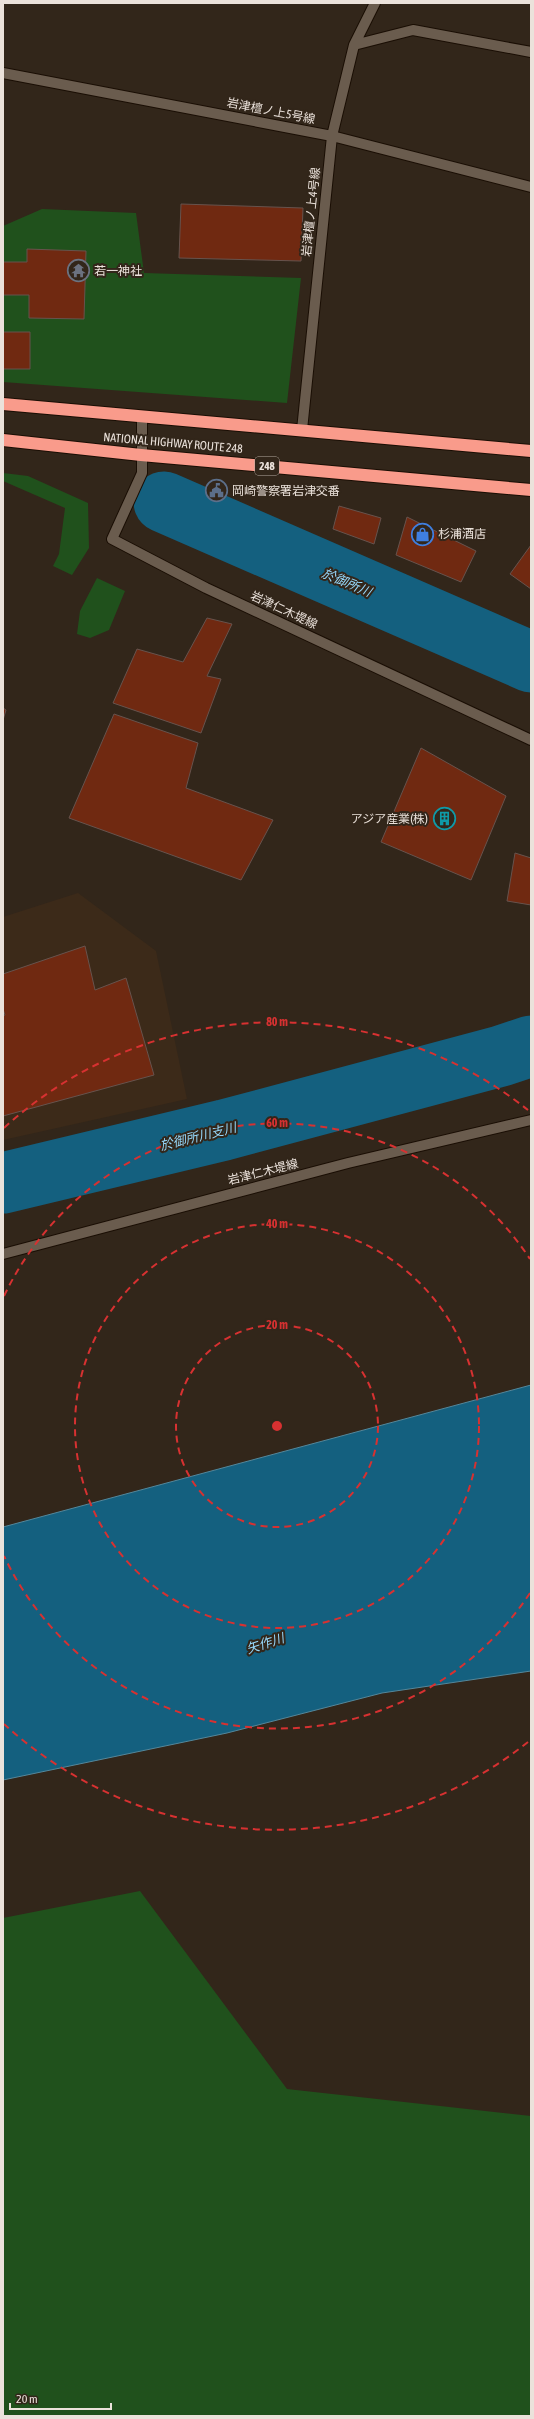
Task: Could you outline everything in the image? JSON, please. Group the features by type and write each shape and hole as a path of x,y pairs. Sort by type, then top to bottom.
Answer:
{"highway":[{"name":"NATIONAL HIGHWAY ROUTE 248","path":"3,404 142,418 302,430 531,451"},
{"name":"NATIONAL HIGHWAY ROUTE 248","path":"3,440 141,455 531,490"}],"street":[{"name":"岩津檀ノ上4号線","path":"302,430 332,136 354,46 376,3"},
{"path":"354,46 413,30 531,52"},
{"name":"岩津檀ノ上5号線","path":"3,73 332,136 531,186"},
{"path":"141,455 142,418"},
{"name":"岩津仁木堤線","path":"141,455 142,473 112,539 206,588 531,740"},
{"name":"岩津仁木堤線","path":"3,1254 348,1163 531,1120"}],"shaded area":[{"path":"78,893 156,951 187,1099 3,1140 3,917"}],"green space":[{"path":"42,209 136,213 144,273 301,278 287,403 3,382 3,226"},
{"path":"3,473 28,476 88,503 89,548 72,575 53,566 59,554 65,508 3,481"},
{"path":"97,578 125,591 109,630 90,638 77,634 80,611"},
{"path":"140,1891 287,2089 531,2116 531,2416 3,2416 3,1918"}],"water":[{"name":"矢作川","path":"531,1385 531,1671 382,1693 227,1733 3,1780 3,1527"}],"building":[{"path":"181,204 303,208 301,261 179,258"},
{"path":"27,249 86,251 84,319 29,318 29,295 3,295 3,262 27,262"},
{"path":"3,332 30,332 30,369 3,369"},
{"path":"339,506 381,518 374,544 333,529"},
{"name":"杉浦酒店","path":"407,517 476,551 461,582 396,555"},
{"path":"531,545 531,589 510,574"},
{"path":"207,618 232,624 207,676 221,679 201,733 113,703 137,649 183,662"},
{"path":"3,708 6,710 3,720"},
{"path":"114,714 198,743 186,788 273,820 241,880 69,818"},
{"name":"アジア産業(株)","path":"421,748 506,796 471,880 381,842"},
{"path":"515,853 531,858 531,905 507,901"},
{"path":"85,946 95,990 126,978 154,1075 3,1116 3,1016 5,1015 3,1009 3,974"}],"waterway":[{"name":"於御所川","path":"164,502 531,662"},
{"name":"於御所川支川","path":"3,1183 224,1130 501,1056 531,1046"}],"place":[{"name":"若一神社","path":"78,271"},
{"name":"岡崎警察署岩津交番","path":"217,491"},
{"name":"杉浦酒店","path":"422,534"},
{"name":"アジア産業(株)","path":"444,819"}]}
